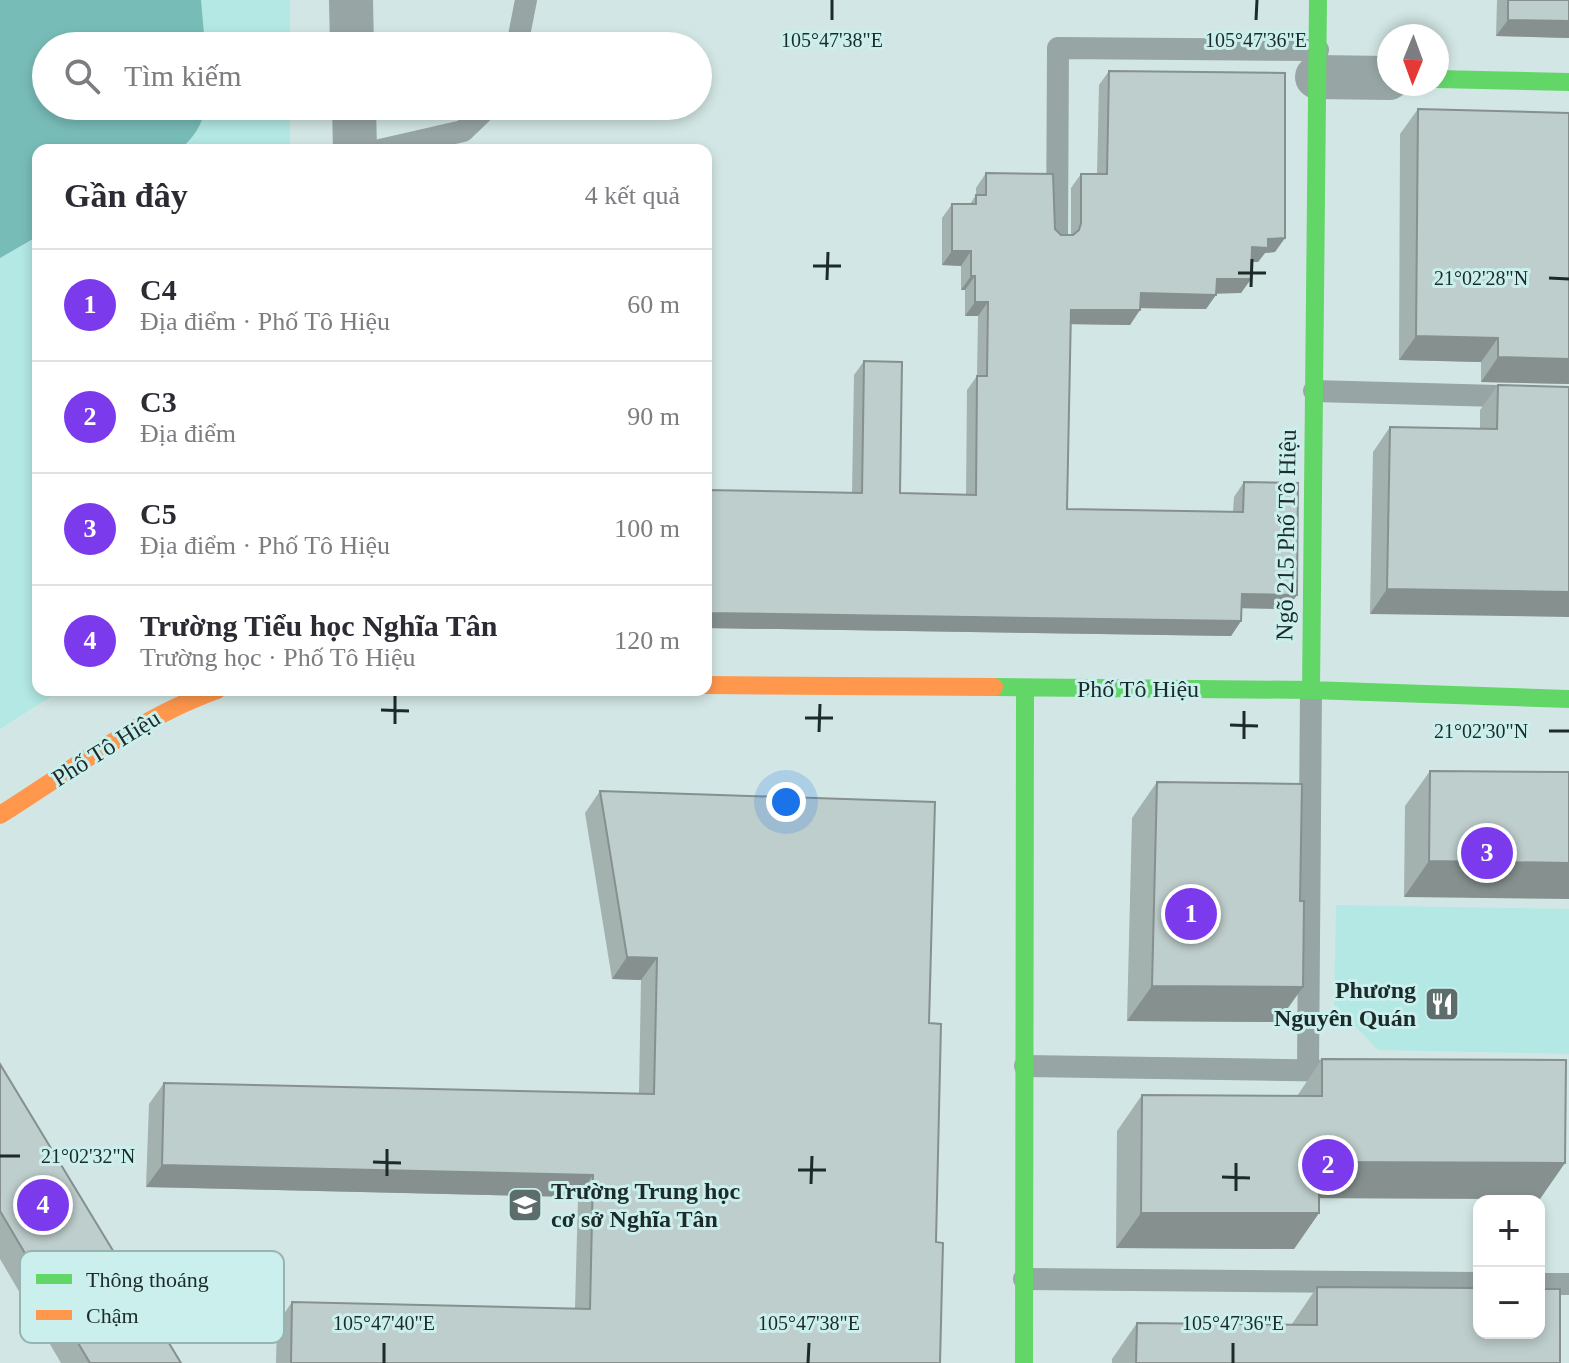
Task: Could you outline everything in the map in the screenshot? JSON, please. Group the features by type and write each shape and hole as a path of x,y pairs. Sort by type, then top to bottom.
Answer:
{"street":[{"path":"351,0 352,32"},
{"name":"Ngõ 215 Phố Tô Hiệu","path":"1311,690 1318,0"},
{"path":"1318,63 1377,75"},
{"path":"1449,79 1569,82"},
{"path":"354,120 355,144"},
{"name":"Phố Tô Hiệu","path":"712,685 1311,690 1569,699"},
{"path":"1024,1363 1025,688"},
{"name":"Phố Tô Hiệu","path":"0,815 145,723 180,703 200,696"}],"lane":[{"path":"520,32 526,0"},
{"path":"1057,237 1058,48 1318,63"},
{"path":"406,144 463,131 474,120"},
{"path":"1314,391 1569,398"},
{"name":"Ngõ 215 Phố Tô Hiệu","path":"1308,1070 1311,690"},
{"path":"1025,1066 1370,1071"},
{"path":"1024,1279 1473,1283"},
{"path":"1545,1284 1569,1284"}],"shaded area":[{"path":"0,0 290,0 290,32 32,32 32,120 290,120 290,144 32,144 32,696 52,696 0,729"},
{"path":"0,0 201,0 204,32 32,32 32,120 202,120 186,144 32,144 32,239 0,258"},
{"path":"1336,905 1569,909 1569,1054 1378,1050 1334,1004"}],"building":[{"path":"1508,0 1569,0 1569,21 1508,20"},
{"path":"1109,71 1285,73 1285,238 1268,239 1268,248 1252,247 1251,279 1217,279 1216,295 1141,293 1140,310 1071,310 1067,509 1243,512 1244,482 1298,483 1297,595 1242,594 1241,621 712,613 712,490 862,493 864,361 902,362 900,493 976,495 977,376 987,376 988,302 975,302 971,251 952,251 952,204 976,204 976,195 986,195 986,173 1053,174 1055,229 1061,235 1073,235 1081,223 1081,174 1107,174"},
{"path":"1418,109 1569,113 1569,359 1498,357 1498,338 1416,336"},
{"path":"1498,385 1569,387 1569,592 1387,589 1390,427 1497,429"},
{"path":"1430,771 1569,772 1569,863 1429,861"},
{"path":"1157,782 1302,784 1300,901 1304,901 1303,987 1152,986"},
{"path":"600,791 935,802 929,1023 941,1024 936,1242 943,1243 940,1363 291,1363 292,1302 590,1309 593,1175 162,1165 164,1083 654,1094 657,958 627,957"},
{"path":"1322,1059 1566,1060 1565,1163 1319,1162 1319,1213 1141,1213 1142,1095 1322,1096"},
{"path":"0,1064 113,1251 24,1251 0,1211"},
{"path":"1317,1287 1473,1288 1473,1339 1545,1339 1545,1289 1560,1289 1560,1363 1136,1363 1137,1323 1317,1325"},
{"path":"78,1343 169,1343 181,1363 90,1363"}],"traffic: fast":[{"path":"1311,690 1318,0"},
{"path":"1449,79 1569,82"},
{"path":"994,687 1311,690 1569,699"},
{"path":"1024,1363 1025,688"}],"traffic: slow":[{"path":"712,685 994,687"},
{"path":"0,815 133,730 202,696"}],"place":[{"name":"C5","path":"1487,853"},
{"name":"C4","path":"1191,914"},
{"name":"Phương Nguyên Quán","path":"1442,1004"},
{"name":"C3","path":"1328,1165"},
{"name":"Trường Tiểu học Nghĩa Tân","path":"43,1205"},
{"name":"Trường Trung học cơ sở Nghĩa Tân","path":"525,1205"}]}
